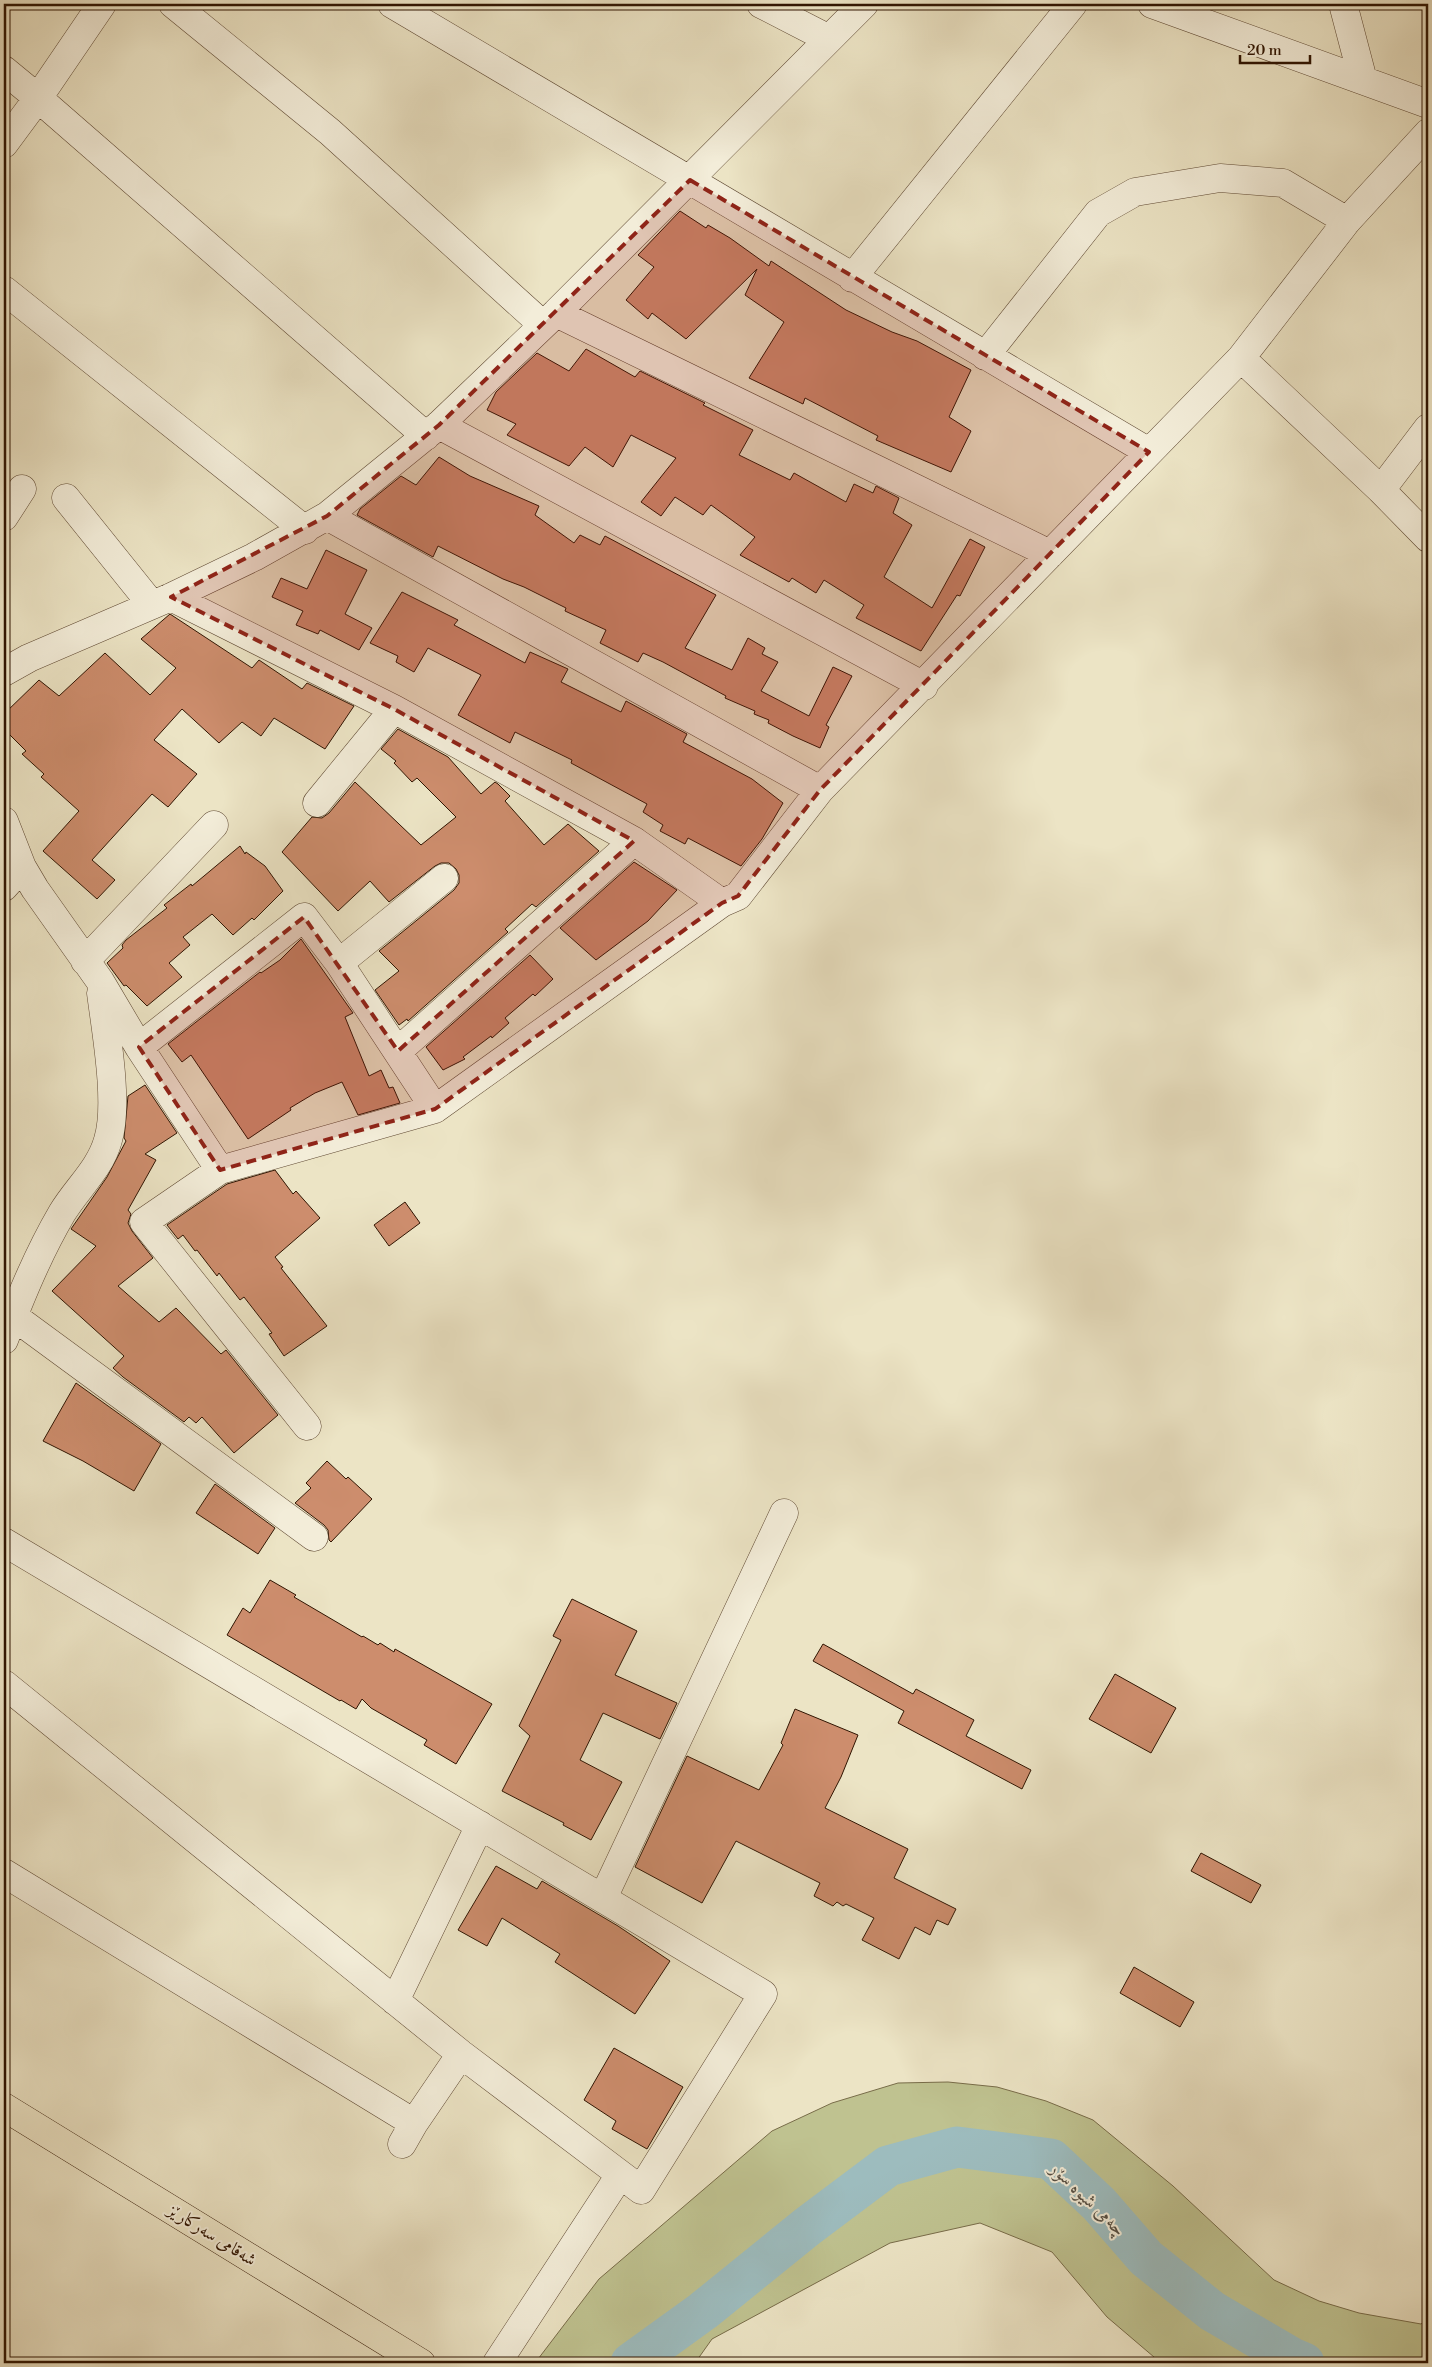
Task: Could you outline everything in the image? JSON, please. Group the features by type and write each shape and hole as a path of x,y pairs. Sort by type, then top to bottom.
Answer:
{"main road":[{"name":"شەقامی سەرکارێز","path":"4,2107 420,2363"}],"street":[{"path":"4,144 102,4"},
{"path":"173,4 330,132 550,319 1050,554"},
{"path":"392,4 852,278 1149,452"},
{"path":"761,4 829,39"},
{"path":"4,672 29,658 161,601 316,523 432,430 550,319 864,4"},
{"path":"852,278 1073,4"},
{"path":"1152,4 1428,104"},
{"path":"1343,4 1363,80"},
{"path":"4,70 432,430 924,686"},
{"path":"307,1426 144,1222 220,1170 434,1109 722,903 738,896 820,790 924,686 1241,358 1347,221 1428,133"},
{"path":"985,356 1098,213 1135,192 1220,178 1283,183 1347,221"},
{"path":"4,290 316,523 820,790"},
{"path":"1241,358 1381,490 1428,538"},
{"path":"1381,490 1428,428"},
{"path":"4,516 22,489"},
{"path":"66,498 161,601 394,709 634,841 722,903"},
{"path":"317,804 394,709"},
{"path":"4,821 22,867 92,971 139,1047 220,1170"},
{"path":"92,971 214,825"},
{"path":"398,1051 634,841"},
{"path":"4,887 22,867"},
{"path":"339,963 444,878"},
{"path":"139,1047 304,917 339,963 434,1109"},
{"path":"92,971 109,1055 112,1115 109,1138 102,1159 63,1211 35,1262 14,1283 8,1328 314,1537"},
{"path":"603,1898 784,1512"},
{"path":"4,1542 762,1994 641,2190 461,2054 75,1739 4,1684"},
{"path":"395,2001 480,1825"},
{"path":"4,1873 408,2133 461,2054"},
{"path":"497,2363 620,2175"}],"highlighted area":[{"path":"690,180 1149,452 820,790 738,896 722,903 435,1109 220,1170 139,1047 304,917 398,1051 634,841 394,709 171,597 327,516 439,425"}],"green space":[{"path":"948,2082 997,2087 1046,2101 1093,2120 1173,2186 1274,2280 1319,2301 1359,2313 1421,2324 1428,2319 1428,2363 1161,2363 1107,2317 1052,2252 980,2223 890,2243 712,2339 695,2363 535,2363 599,2279 772,2131 832,2103 898,2083"}],"building":[{"path":"680,211 706,228 708,225 730,238 769,266 771,261 846,310 892,332 917,341 971,370 949,417 971,431 951,472 876,440 878,436 805,398 803,404 749,378 784,322 745,295 757,269 686,339 652,313 648,319 626,300 654,267 638,255"},
{"path":"586,349 635,377 640,371 705,403 703,405 753,430 739,455 790,480 794,473 846,502 854,484 873,493 876,486 899,498 893,513 912,525 884,577 932,608 970,539 985,547 960,596 957,595 921,651 856,618 864,605 824,580 816,593 792,578 789,582 740,555 755,537 711,505 703,515 675,497 661,516 641,502 676,458 631,435 613,467 585,447 569,466 507,435 516,424 487,410 496,392 537,353 569,371"},
{"path":"439,457 470,476 539,506 535,515 574,543 580,535 600,545 605,536 716,595 685,648 732,670 748,638 765,648 762,654 778,662 761,691 809,716 833,667 852,676 826,725 829,727 820,748 768,723 769,720 754,714 755,711 725,698 726,696 663,662 643,653 638,662 600,643 606,630 565,611 566,608 438,546 433,557 357,515 360,509 401,476 416,485"},
{"path":"326,550 367,570 345,614 372,628 359,650 320,630 318,634 296,625 303,611 272,597 281,578 307,589"},
{"path":"402,592 458,620 454,625 525,663 530,652 568,669 561,682 621,712 626,701 687,734 683,742 752,779 783,803 762,839 741,866 688,838 685,844 660,831 663,825 643,812 647,804 571,763 572,760 515,732 510,743 458,715 481,675 428,648 414,672 396,662 398,656 370,643"},
{"path":"170,614 252,668 259,660 302,689 307,683 354,706 325,749 274,718 261,736 242,722 219,743 182,709 154,740 197,774 168,807 152,794 92,860 115,880 97,899 43,851 79,811 41,777 44,774 22,754 26,751 4,729 4,714 39,680 59,696 105,653 150,695 176,668 141,639"},
{"path":"398,729 448,757 481,794 495,782 498,784 510,796 505,801 544,845 568,824 599,851 536,907 532,904 505,929 508,932 408,1021 407,1019 399,1025 375,990 399,971 379,951 454,890 459,883 459,875 456,869 449,863 441,863 389,902 370,881 338,911 282,852 312,817 322,818 329,813 355,782 421,845 456,817 417,778 412,782 394,763 396,761 381,749"},
{"path":"240,846 245,854 246,852 265,866 283,891 254,920 252,918 233,935 212,914 183,937 190,945 169,963 182,977 147,1006 126,985 124,986 107,963 123,948 122,945 126,940 167,908 164,905 191,884 192,886"},
{"path":"634,862 677,890 648,921 596,960 560,928"},
{"path":"301,939 353,1013 345,1017 369,1076 381,1070 389,1088 393,1087 400,1103 358,1115 342,1082 315,1093 290,1108 291,1110 248,1139 191,1055 182,1062 168,1044 260,972 280,960"},
{"path":"530,955 553,979 535,996 533,994 505,1018 509,1023 492,1038 491,1036 463,1057 465,1059 443,1070 426,1047"},
{"path":"145,1085 177,1133 145,1154 156,1160 128,1210 131,1214 128,1223 132,1231 153,1258 118,1286 159,1322 176,1308 221,1354 226,1350 278,1415 234,1453 202,1417 196,1423 189,1417 184,1422 123,1377 113,1368 124,1356 52,1291 96,1246 71,1229 107,1177 126,1141 124,1138 128,1096"},
{"path":"275,1170 293,1194 296,1191 320,1218 275,1257 283,1267 281,1268 327,1326 284,1356 269,1334 272,1333 244,1297 240,1300 219,1273 217,1276 183,1235 178,1239 167,1225 227,1184"},
{"path":"405,1202 420,1223 389,1246 374,1225"},
{"path":"76,1383 161,1444 134,1491 83,1461 43,1441"},
{"path":"327,1461 372,1499 331,1542 328,1530 324,1525 295,1503 311,1488 306,1483"},
{"path":"215,1484 275,1528 258,1554 196,1513"},
{"path":"270,1580 296,1595 294,1597 362,1637 378,1645 380,1643 394,1652 395,1649 492,1704 456,1764 424,1745 427,1740 371,1708 362,1699 356,1709 227,1635 243,1608 250,1613"},
{"path":"572,1599 637,1631 615,1675 677,1703 660,1739 603,1713 580,1760 622,1782 591,1840 563,1825 564,1823 502,1791 530,1736 519,1726 561,1640 553,1636"},
{"path":"823,1644 913,1694 916,1689 974,1720 966,1736 1031,1770 1022,1789 898,1723 904,1711 813,1661"},
{"path":"1115,1674 1176,1708 1151,1753 1089,1719"},
{"path":"795,1709 858,1735 841,1777 825,1808 908,1849 894,1878 956,1909 948,1925 937,1920 930,1935 915,1927 899,1959 862,1940 874,1918 846,1904 843,1906 837,1902 833,1906 814,1896 820,1883 736,1841 702,1903 635,1867 687,1756 759,1790 783,1745 781,1743"},
{"path":"1201,1853 1261,1885 1251,1903 1191,1871"},
{"path":"496,1866 537,1889 542,1881 618,1926 670,1961 635,2014 555,1962 560,1954 502,1918 487,1946 458,1930"},
{"path":"1134,1967 1194,2002 1180,2027 1120,1993"},
{"path":"614,2048 683,2087 647,2149 612,2129 616,2121 584,2100"}],"waterway":[{"name":"چەمی شیوە سۆر","path":"631,2363 703,2311 808,2226 888,2166 957,2147 1051,2159 1099,2204 1146,2258 1212,2311 1292,2358 1304,2363"}]}
